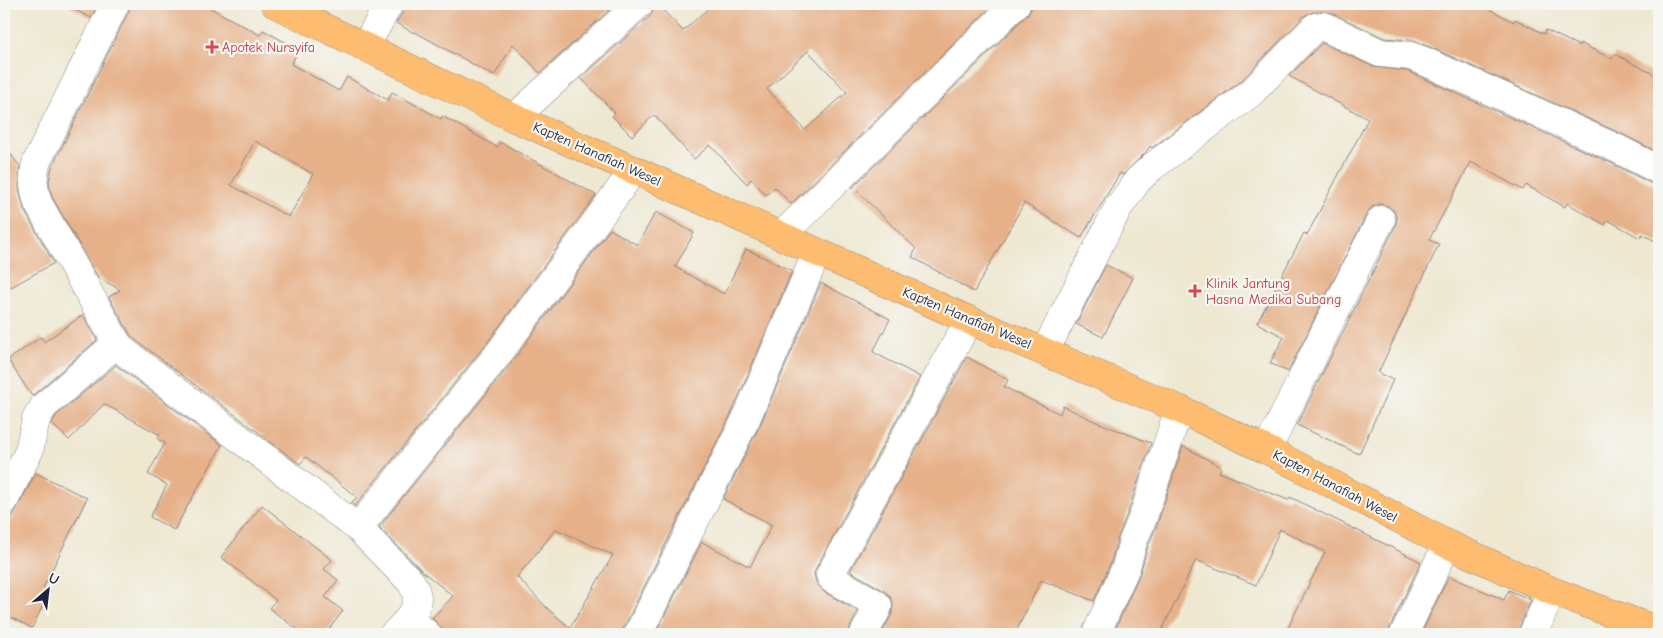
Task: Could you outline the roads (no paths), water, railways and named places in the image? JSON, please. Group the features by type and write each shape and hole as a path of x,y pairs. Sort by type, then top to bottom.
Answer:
{"main road":[{"name":"Kapten Hanafiah Wesel","path":"275,4 514,118 969,320 1179,409 1267,450 1447,544 1552,591 1659,631"}],"street":[{"path":"115,4 37,160 33,174 33,188 38,203 117,343 126,353 358,528 417,590 417,605 410,629"},
{"path":"365,47 389,4"},
{"path":"514,118 638,4"},
{"path":"781,236 1003,8"},
{"path":"1045,351 1118,208 1138,180 1152,167 1251,93 1315,27 1323,26 1380,53 1410,56 1424,61 1618,149 1659,170"},
{"path":"358,528 499,353 634,170"},
{"path":"1267,450 1381,220"},
{"path":"638,634 746,419 818,252"},
{"path":"864,634 878,606 832,579 830,575 969,320"},
{"path":"4,501 29,451 36,418 44,406 117,343"},
{"path":"1096,634 1126,567 1133,540 1143,518 1179,409"},
{"path":"1404,634 1447,544"},
{"path":"1533,634 1552,591"}],"place":[{"name":"Apotek Nursyifa","path":"212,47"},
{"name":"Klinik Jantung Hasna Medika Subang","path":"1195,291"}]}
